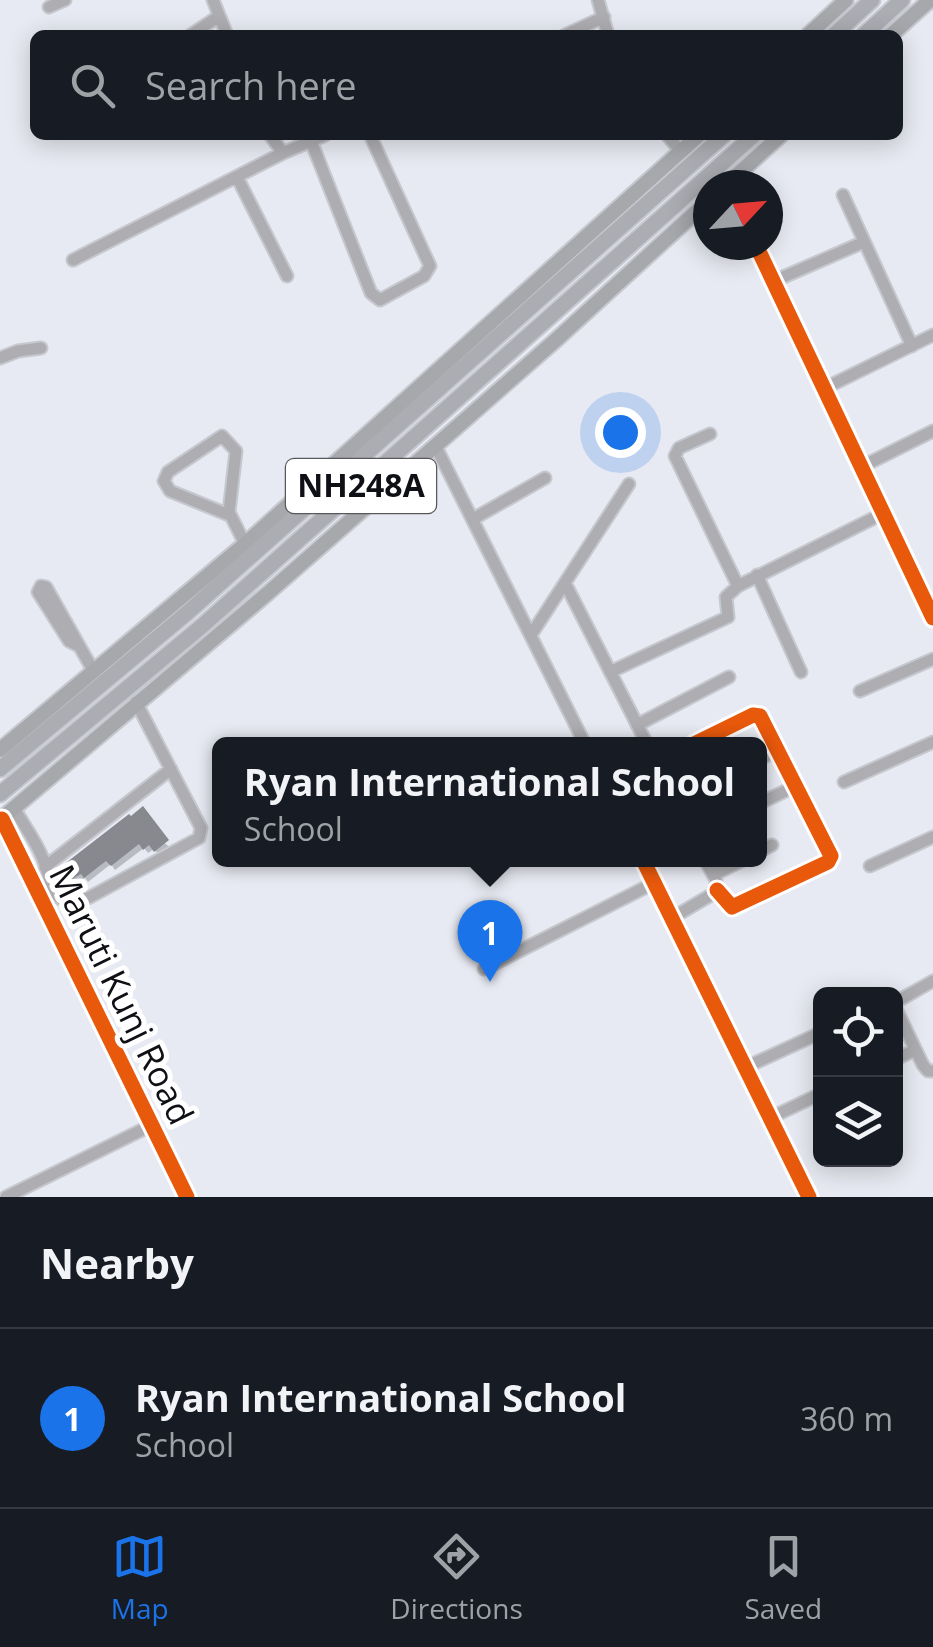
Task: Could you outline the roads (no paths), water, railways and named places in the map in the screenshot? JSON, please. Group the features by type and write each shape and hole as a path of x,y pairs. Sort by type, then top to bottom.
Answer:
{"highway":[{"path":"839,30 872,0"},
{"path":"869,30 902,0"},
{"name":"NH248A","path":"0,769 306,509 719,140"},
{"name":"NH248A","path":"0,794 202,626 749,140"}],"main road":[{"path":"813,30 846,0"},
{"path":"897,30 930,0"},
{"path":"0,750 245,544 692,140"},
{"path":"742,170 776,140"},
{"path":"1,820 268,593 693,214"}],"street":[{"path":"49,7 65,0"},
{"path":"213,0 225,30"},
{"path":"598,0 609,28"},
{"path":"198,30 219,16"},
{"path":"273,140 282,153"},
{"path":"73,260 312,141 371,293 380,300 424,276 430,266 372,140"},
{"path":"671,140 681,152"},
{"path":"236,176 287,276"},
{"path":"842,196 912,346"},
{"path":"774,281 864,242"},
{"path":"764,260 933,618"},
{"path":"823,389 933,336"},
{"path":"0,358 42,348"},
{"path":"861,467 933,431"},
{"path":"710,434 679,448 675,456 738,586"},
{"path":"230,516 170,492 164,481 168,472 222,436 233,446 236,456 230,516 245,544"},
{"path":"435,445 582,737"},
{"path":"472,519 545,478"},
{"path":"531,635 629,484"},
{"path":"610,672 728,617 726,597 738,586 884,513"},
{"path":"757,576 801,672"},
{"path":"565,583 643,737"},
{"path":"77,645 69,642 38,592 41,586 50,592 94,672"},
{"path":"860,691 933,659"},
{"path":"637,725 728,677"},
{"path":"14,808 45,866 53,891 64,900 76,902 199,838 201,828 136,702"},
{"path":"709,737 757,715 830,855 830,860 732,907 717,890 709,867"},
{"path":"844,782 933,742"},
{"path":"767,756 778,750"},
{"path":"45,866 171,769"},
{"path":"767,800 796,786"},
{"name":"Maruti Kunj Road","path":"1,820 187,1197"},
{"path":"870,866 933,837"},
{"path":"646,867 809,1197"},
{"path":"713,875 730,867"},
{"path":"484,969 654,882"},
{"path":"672,918 717,890"},
{"path":"903,1000 933,981"},
{"path":"903,1021 926,1068 933,1071"},
{"path":"744,1068 813,1036"},
{"path":"903,1056 916,1050"},
{"path":"770,1118 813,1097"},
{"path":"6,1197 152,1125"}],"place":[{"name":"Ryan International School","path":"490,982"}]}
